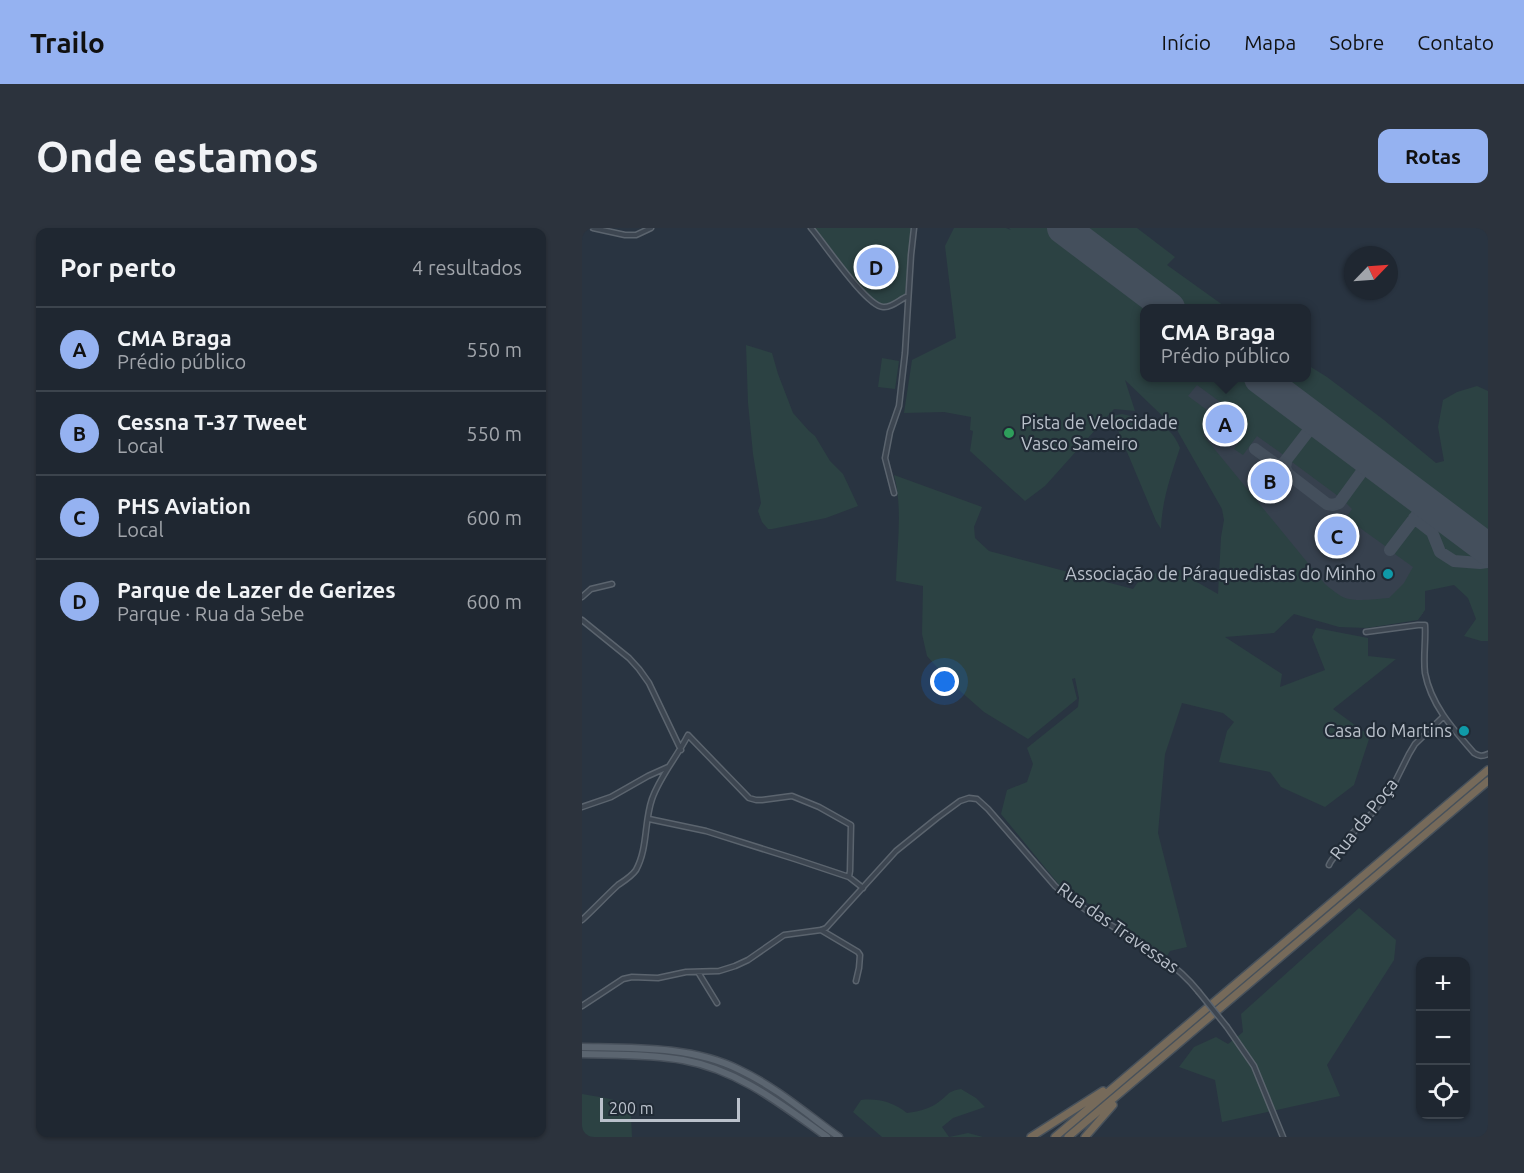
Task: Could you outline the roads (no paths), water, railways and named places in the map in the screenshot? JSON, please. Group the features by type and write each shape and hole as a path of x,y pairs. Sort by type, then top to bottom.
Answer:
{"highway":[{"path":"1055,1137 1488,770"},
{"path":"1068,1137 1488,781"},
{"path":"1085,1137 1106,1111 1171,1054 1179,1043"},
{"path":"1031,1137 1097,1096 1154,1050 1164,1045"}],"main road":[{"path":"582,1047 648,1049 682,1053 720,1062 739,1069 767,1086 839,1137"},
{"path":"582,1054 649,1056 682,1059 706,1065 750,1084 827,1137"}],"street":[{"path":"593,228 625,235 636,235 651,228"},
{"path":"812,228 858,288 877,306 886,308 908,296"},
{"path":"894,493 885,458 890,432 899,406 914,228"},
{"path":"582,597 591,589 612,584"},
{"path":"582,620 629,658 639,669 649,683 681,750"},
{"path":"1366,632 1425,625 1425,672 1432,696 1443,717 1474,753 1478,756 1488,754"},
{"name":"Rua da Poça","path":"1329,865 1331,859 1348,843 1349,837 1375,810 1395,784 1415,744 1443,717"},
{"path":"582,920 635,872 646,840 653,797 688,735 749,798 762,800 792,795 851,825 849,877"},
{"path":"582,807 611,797 669,767"},
{"name":"Rua das Travessas","path":"863,888 896,851 937,818 960,801 969,798 977,799 1066,896 1143,944 1188,979 1227,1027 1254,1066 1283,1137"},
{"path":"582,1006 623,980 632,977 658,978 735,966 763,951 784,935 826,928 863,888 849,877 795,859 706,831 649,819"},
{"path":"821,930 858,952 860,955 856,981"},
{"path":"697,971 717,1003"}],"place":[{"name":"Parque de Lazer de Gerizes","path":"876,267"},
{"name":"CMA Braga","path":"1225,424"},
{"name":"Pista de Velocidade Vasco Sameiro","path":"1009,433"},
{"name":"Cessna T-37 Tweet","path":"1270,481"},
{"name":"PHS Aviation","path":"1337,536"},
{"name":"Associação de Páraquedistas do Minho","path":"1388,574"},
{"name":"Casa do Martins","path":"1464,731"}]}
